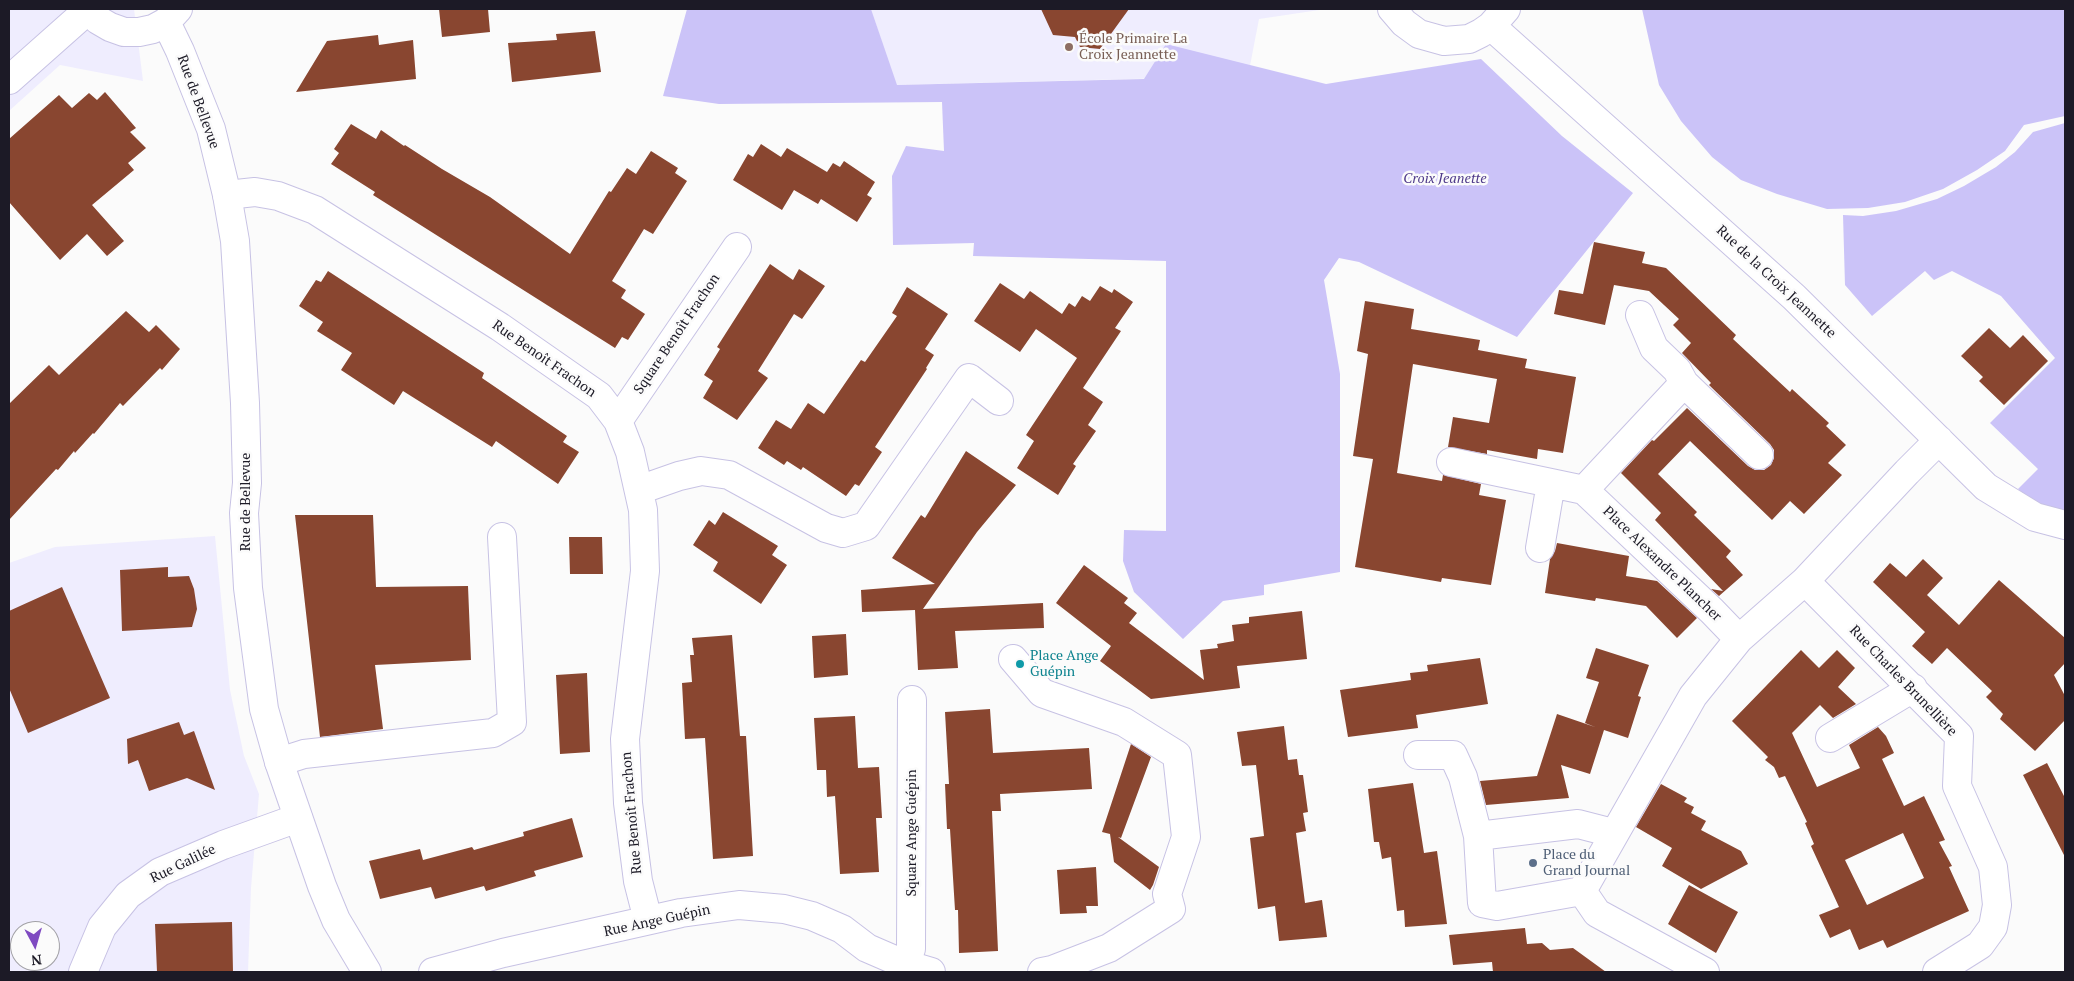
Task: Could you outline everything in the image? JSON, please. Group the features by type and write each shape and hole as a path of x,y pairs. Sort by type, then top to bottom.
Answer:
{"street":[{"path":"9,80 89,9 98,20 124,32 139,32 153,29 172,15"},
{"path":"1392,9 1404,24 1420,34 1431,39 1444,41 1469,38 1499,18"},
{"name":"Rue de Bellevue","path":"172,15 180,51 210,129 228,195 235,241 241,320 247,483 244,513 248,588 264,709 279,762 322,886 336,920 367,972"},
{"name":"Rue de la Croix Jeannette","path":"1499,18 1794,297 1986,487 2036,517 2065,525"},
{"name":"Rue Benoît Frachon","path":"228,195 255,192 278,196 315,210 500,327 599,396 618,421 630,452 643,510 645,571 625,740 628,803 638,881 648,920"},
{"name":"Square Benoît Frachon","path":"618,421 737,246"},
{"path":"1640,315 1654,348 1677,370 1684,383 1759,455"},
{"path":"639,490 679,476 701,471 730,475 826,528 843,533 866,526 969,378 999,401"},
{"path":"1452,462 1584,490 1684,383"},
{"path":"1582,891 1613,833 1693,696 1739,640 1805,581 1939,440"},
{"path":"1540,548 1551,483"},
{"name":"Place Alexandre Plancher","path":"1584,490 1712,611 1739,640"},
{"path":"279,762 304,754 493,733 512,722 502,537"},
{"name":"Rue Charles Brunellière","path":"1805,581 1959,736 1957,786 1993,867 1997,904 1993,927 1980,945 1937,972"},
{"path":"1013,659 1042,693 1124,722 1177,755 1186,837 1167,894 1171,909 1109,948 1049,972"},
{"path":"1830,738 1913,688"},
{"name":"Square Ange Guépin","path":"904,964 912,949 912,700"},
{"path":"1418,755 1453,755 1463,777 1478,836 1482,903 1498,906 1582,891"},
{"name":"Rue Galilée","path":"83,972 102,927 128,894 160,872 223,844 298,818"},
{"path":"1478,836 1578,824 1613,833"},
{"path":"1582,891 1597,912 1675,966 1705,972"},
{"name":"Rue Ange Guépin","path":"434,972 648,920 681,913 739,905 784,909 812,916 842,928 868,948 904,964 931,972"}],"shaded area":[{"path":"9,9 134,9 143,81 60,65 9,111"},
{"name":"École Primaire La Croix Jeannette","path":"871,9 1326,9 1259,19 1248,76 896,85"},
{"path":"215,536 230,690 244,756 259,794 251,888 248,972 9,972 9,563 55,547"}],"green space":[{"name":"Croix Jeanette","path":"687,9 871,9 897,85 1144,79 1166,44 1326,84 1481,59 1562,136 1633,193 1517,337 1359,262 1339,258 1324,280 1340,374 1340,572 1264,585 1264,595 1223,601 1183,639 1134,592 1123,561 1124,530 1166,531 1166,261 973,256 974,243 893,245 892,176 906,146 944,151 942,102 719,104 663,96"},
{"path":"1642,9 2065,9 2065,116 2024,125 2005,151 1977,170 1943,189 1905,202 1868,208 1827,209 1777,194 1741,180 1712,157 1681,121 1659,85"},
{"path":"2065,123 2065,511 2036,504 2018,489 2038,469 1990,423 2055,358 2001,296 1952,271 1934,280 1925,271 1872,316 1845,285 1843,215 1863,216 1896,211 1937,199 1996,167 2015,152 2033,132"}],"building":[{"path":"439,9 488,9 490,32 442,37"},
{"path":"1041,9 1129,9 1100,49 1080,47 1075,37 1053,35"},
{"path":"595,31 601,72 512,82 508,43 557,40 556,34"},
{"path":"378,35 379,45 413,40 416,79 296,92 327,41"},
{"path":"105,92 136,128 130,132 146,148 128,163 134,170 92,205 124,241 107,256 87,234 60,260 9,202 9,139 59,95 72,108 89,93 97,100"},
{"path":"351,124 376,139 381,130 404,146 490,197 570,254 609,191 611,192 627,168 636,174 651,151 678,168 675,173 687,181 653,234 644,229 612,281 626,290 621,298 645,314 628,340 622,337 615,348 373,195 375,192 331,164 339,153 334,149"},
{"path":"761,144 781,157 787,148 827,172 833,163 840,167 844,161 875,182 867,195 872,198 857,222 821,199 818,204 794,190 782,210 733,180 748,154 753,157"},
{"path":"1594,242 1645,252 1642,263 1666,268 1736,335 1733,339 1790,392 1792,389 1829,423 1826,426 1846,445 1828,463 1842,475 1804,514 1790,501 1772,520 1690,441 1658,474 1697,512 1694,515 1731,551 1726,557 1743,575 1719,596 1711,589 1723,591 1655,520 1661,513 1621,473 1652,440 1654,441 1687,408 1748,466 1755,470 1764,470 1771,465 1774,458 1774,450 1709,385 1711,383 1682,353 1691,343 1673,325 1679,319 1649,291 1614,285 1605,325 1554,314 1559,290 1583,294"},
{"path":"770,264 793,280 799,269 825,286 802,319 794,314 758,371 768,378 737,420 703,398 713,381 704,375 720,349 717,347"},
{"path":"328,271 484,373 482,378 567,436 563,442 579,452 558,484 496,441 492,447 403,391 394,405 341,370 352,353 317,331 323,322 299,306 316,280 321,282"},
{"path":"1000,283 1024,299 1030,291 1062,314 1069,303 1075,307 1082,296 1090,301 1100,286 1112,293 1114,289 1133,302 1115,328 1121,331 1083,388 1103,402 1088,425 1096,431 1073,464 1076,466 1058,495 1017,468 1034,441 1026,435 1077,358 1036,329 1020,352 974,321"},
{"path":"907,287 948,314 925,349 934,355 927,369 875,447 882,452 859,486 855,484 846,496 803,467 801,470 787,461 784,465 758,448 776,420 791,429 808,403 824,414 861,360 865,362 897,316 892,313"},
{"path":"1365,301 1414,309 1411,329 1480,340 1478,350 1527,359 1525,368 1576,377 1563,453 1538,449 1537,459 1487,450 1487,454 1448,447 1453,417 1489,423 1497,379 1413,364 1397,473 1442,481 1443,475 1481,484 1479,495 1506,500 1491,585 1442,578 1441,582 1355,567 1373,459 1353,456 1368,354 1357,351"},
{"path":"126,311 149,332 156,325 180,349 162,370 160,368 123,406 120,403 94,434 75,453 74,451 58,470 56,469 9,520 9,404 49,365 59,375"},
{"path":"1989,328 2010,348 2023,335 2048,361 2004,405 1979,381 1983,377 1961,356"},
{"path":"966,451 1016,485 977,532 923,609 1043,603 1044,628 955,631 958,668 918,670 915,610 862,612 861,590 935,584 892,558 921,515 925,518"},
{"path":"723,512 778,546 772,555 787,565 761,604 713,571 718,562 693,545 709,520 715,525"},
{"path":"295,515 373,515 376,587 468,586 471,660 375,665 383,729 320,737"},
{"path":"569,537 602,537 603,574 570,574"},
{"path":"1557,543 1629,556 1626,576 1657,581 1697,618 1677,638 1646,606 1596,598 1595,601 1545,593 1550,559"},
{"path":"1923,559 1943,578 1927,595 1959,625 1999,580 2065,638 2065,663 2054,675 2065,696 2065,720 2035,751 2000,719 2003,714 1986,697 1992,691 1947,648 1932,664 1912,646 1925,632 1873,582 1890,563 1906,577"},
{"path":"1084,565 1128,598 1124,603 1137,613 1129,623 1204,680 1200,650 1218,648 1217,644 1234,641 1232,625 1249,623 1249,617 1302,611 1307,659 1237,666 1240,688 1151,699 1100,661 1111,646 1056,603"},
{"path":"168,567 168,577 189,576 194,589 197,609 192,627 122,631 120,570"},
{"path":"62,587 110,698 28,733 9,688 9,611"},
{"path":"846,634 848,675 814,678 812,636"},
{"path":"732,635 740,736 746,736 753,856 713,859 705,738 685,739 682,683 692,682 690,655 694,655 692,638"},
{"path":"1596,648 1649,665 1638,696 1641,697 1628,738 1604,730 1590,774 1561,765 1569,798 1486,805 1480,781 1537,776 1557,714 1595,727 1585,723 1599,682 1586,678"},
{"path":"1801,650 1819,668 1837,650 1855,668 1838,687 1856,704 1833,718 1820,705 1792,733 1817,787 1860,768 1849,745 1878,727 1886,736 1894,753 1882,759 1904,806 1924,796 1945,840 1939,842 1952,866 1949,867 1969,911 1887,948 1883,940 1859,950 1850,929 1830,938 1819,915 1839,907 1811,846 1814,844 1805,823 1807,822 1785,776 1779,778 1774,767 1765,760 1768,757 1732,721","holes":["1903,833 1924,878 1867,905 1845,860"]},
{"path":"1480,658 1488,704 1416,715 1418,728 1348,737 1340,690 1411,680 1410,673 1428,671 1427,665"},
{"path":"587,673 590,752 560,754 556,675"},
{"path":"990,709 993,753 1089,748 1092,789 1000,794 1001,811 992,811 998,951 959,953 958,910 955,910 950,829 947,829 945,784 949,784 945,712"},
{"path":"855,716 858,768 879,767 882,818 876,818 879,872 840,874 835,796 827,797 826,770 817,770 814,718"},
{"path":"179,722 184,735 194,731 215,790 187,778 149,791 138,760 128,764 127,739"},
{"path":"1284,726 1288,760 1297,759 1299,775 1303,775 1308,812 1303,813 1306,831 1296,833 1305,903 1322,900 1327,937 1279,941 1275,906 1258,909 1250,838 1264,836 1256,765 1242,766 1237,732"},
{"path":"1131,744 1151,757 1121,838 1118,837 1159,867 1150,890 1114,862 1110,834 1102,832"},
{"path":"2047,763 2065,798 2065,857 2023,775"},
{"path":"1413,783 1424,853 1437,851 1447,924 1405,927 1404,910 1397,911 1391,857 1382,859 1379,842 1374,842 1368,789"},
{"path":"1661,784 1687,798 1684,802 1694,807 1691,813 1706,821 1701,830 1741,851 1748,864 1701,889 1662,866 1672,848 1636,827"},
{"path":"572,818 583,857 534,871 536,876 486,891 484,886 435,899 431,887 380,899 369,861 420,849 423,860 472,847 474,850 524,836 523,832"},
{"path":"1096,867 1098,906 1086,906 1087,913 1060,914 1057,870"},
{"path":"1689,885 1738,912 1716,953 1668,924"},
{"path":"232,922 233,972 157,972 155,924"},
{"path":"1525,928 1527,944 1542,943 1550,950 1573,948 1606,972 1493,972 1492,962 1453,965 1449,935"}],"place":[{"name":"École Primaire La Croix Jeannette","path":"1069,47"},
{"name":"Place Ange Guépin","path":"1020,664"},
{"name":"Place du Grand Journal","path":"1533,863"}]}
